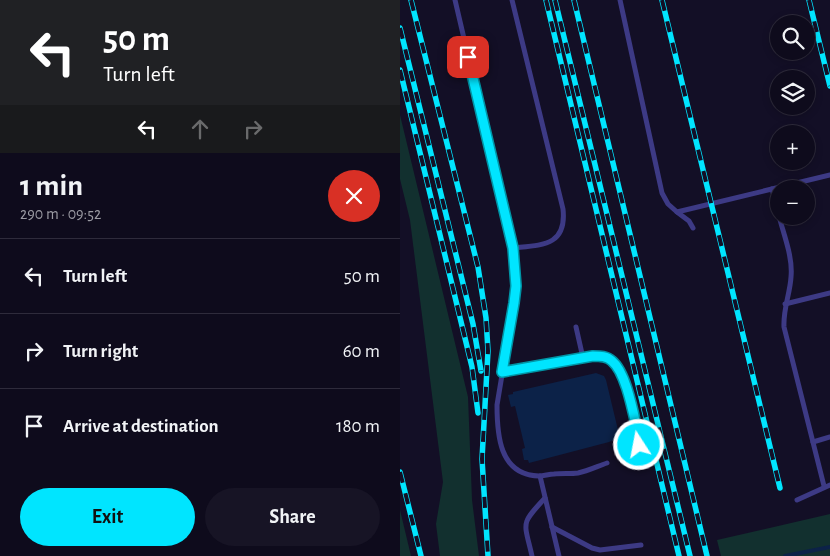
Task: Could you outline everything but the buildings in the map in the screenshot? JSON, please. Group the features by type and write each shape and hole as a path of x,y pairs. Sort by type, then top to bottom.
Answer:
{"lane":[{"path":"455,0 513,248 516,286 497,405 497,421 502,449 505,457 515,468 530,475 577,473 608,463"},
{"path":"512,0 563,216 563,228 554,238 540,245 513,248"},
{"path":"620,0 662,193 668,204 689,221 693,228"},
{"path":"809,180 830,175"},
{"path":"677,212 770,189"},
{"path":"782,225 790,256 791,270 783,318 786,339 813,442 827,485 796,500"},
{"path":"785,304 830,293"},
{"path":"576,327 583,358"},
{"path":"502,372 601,356 613,361 621,372 639,438 637,451 632,455"},
{"path":"813,442 830,437"},
{"path":"540,476 559,556"},
{"path":"532,556 525,524 528,517 545,498"},
{"path":"552,527 592,548 600,550 641,545"}],"green space":[{"path":"400,115 468,397 472,500 479,556 440,556 436,524 443,482 410,220 400,179"},
{"path":"400,510 411,556 400,556"},
{"path":"830,514 830,556 721,556 717,540"}],"water":[{"path":"596,373 604,376 606,380 618,430 617,438 609,442 529,463 528,460 524,460 522,449 525,448 515,406 511,407 508,395 513,394 513,392"}],"waterway":[{"path":"785,556 830,547"}],"railway":[{"path":"411,0 478,267 486,318 488,351 482,459 488,556"},
{"path":"546,0 679,556"},
{"path":"555,0 690,556"},
{"path":"574,0 707,556"},
{"path":"662,0 780,488"},
{"path":"809,0 830,86"},
{"path":"400,28 473,324 481,371"},
{"path":"400,70 472,367 478,413"},
{"path":"400,472 421,556"}],"route":[{"path":"468,57 513,248 516,274 514,303 502,372 593,356 608,358 617,366 625,381 639,445"}]}
